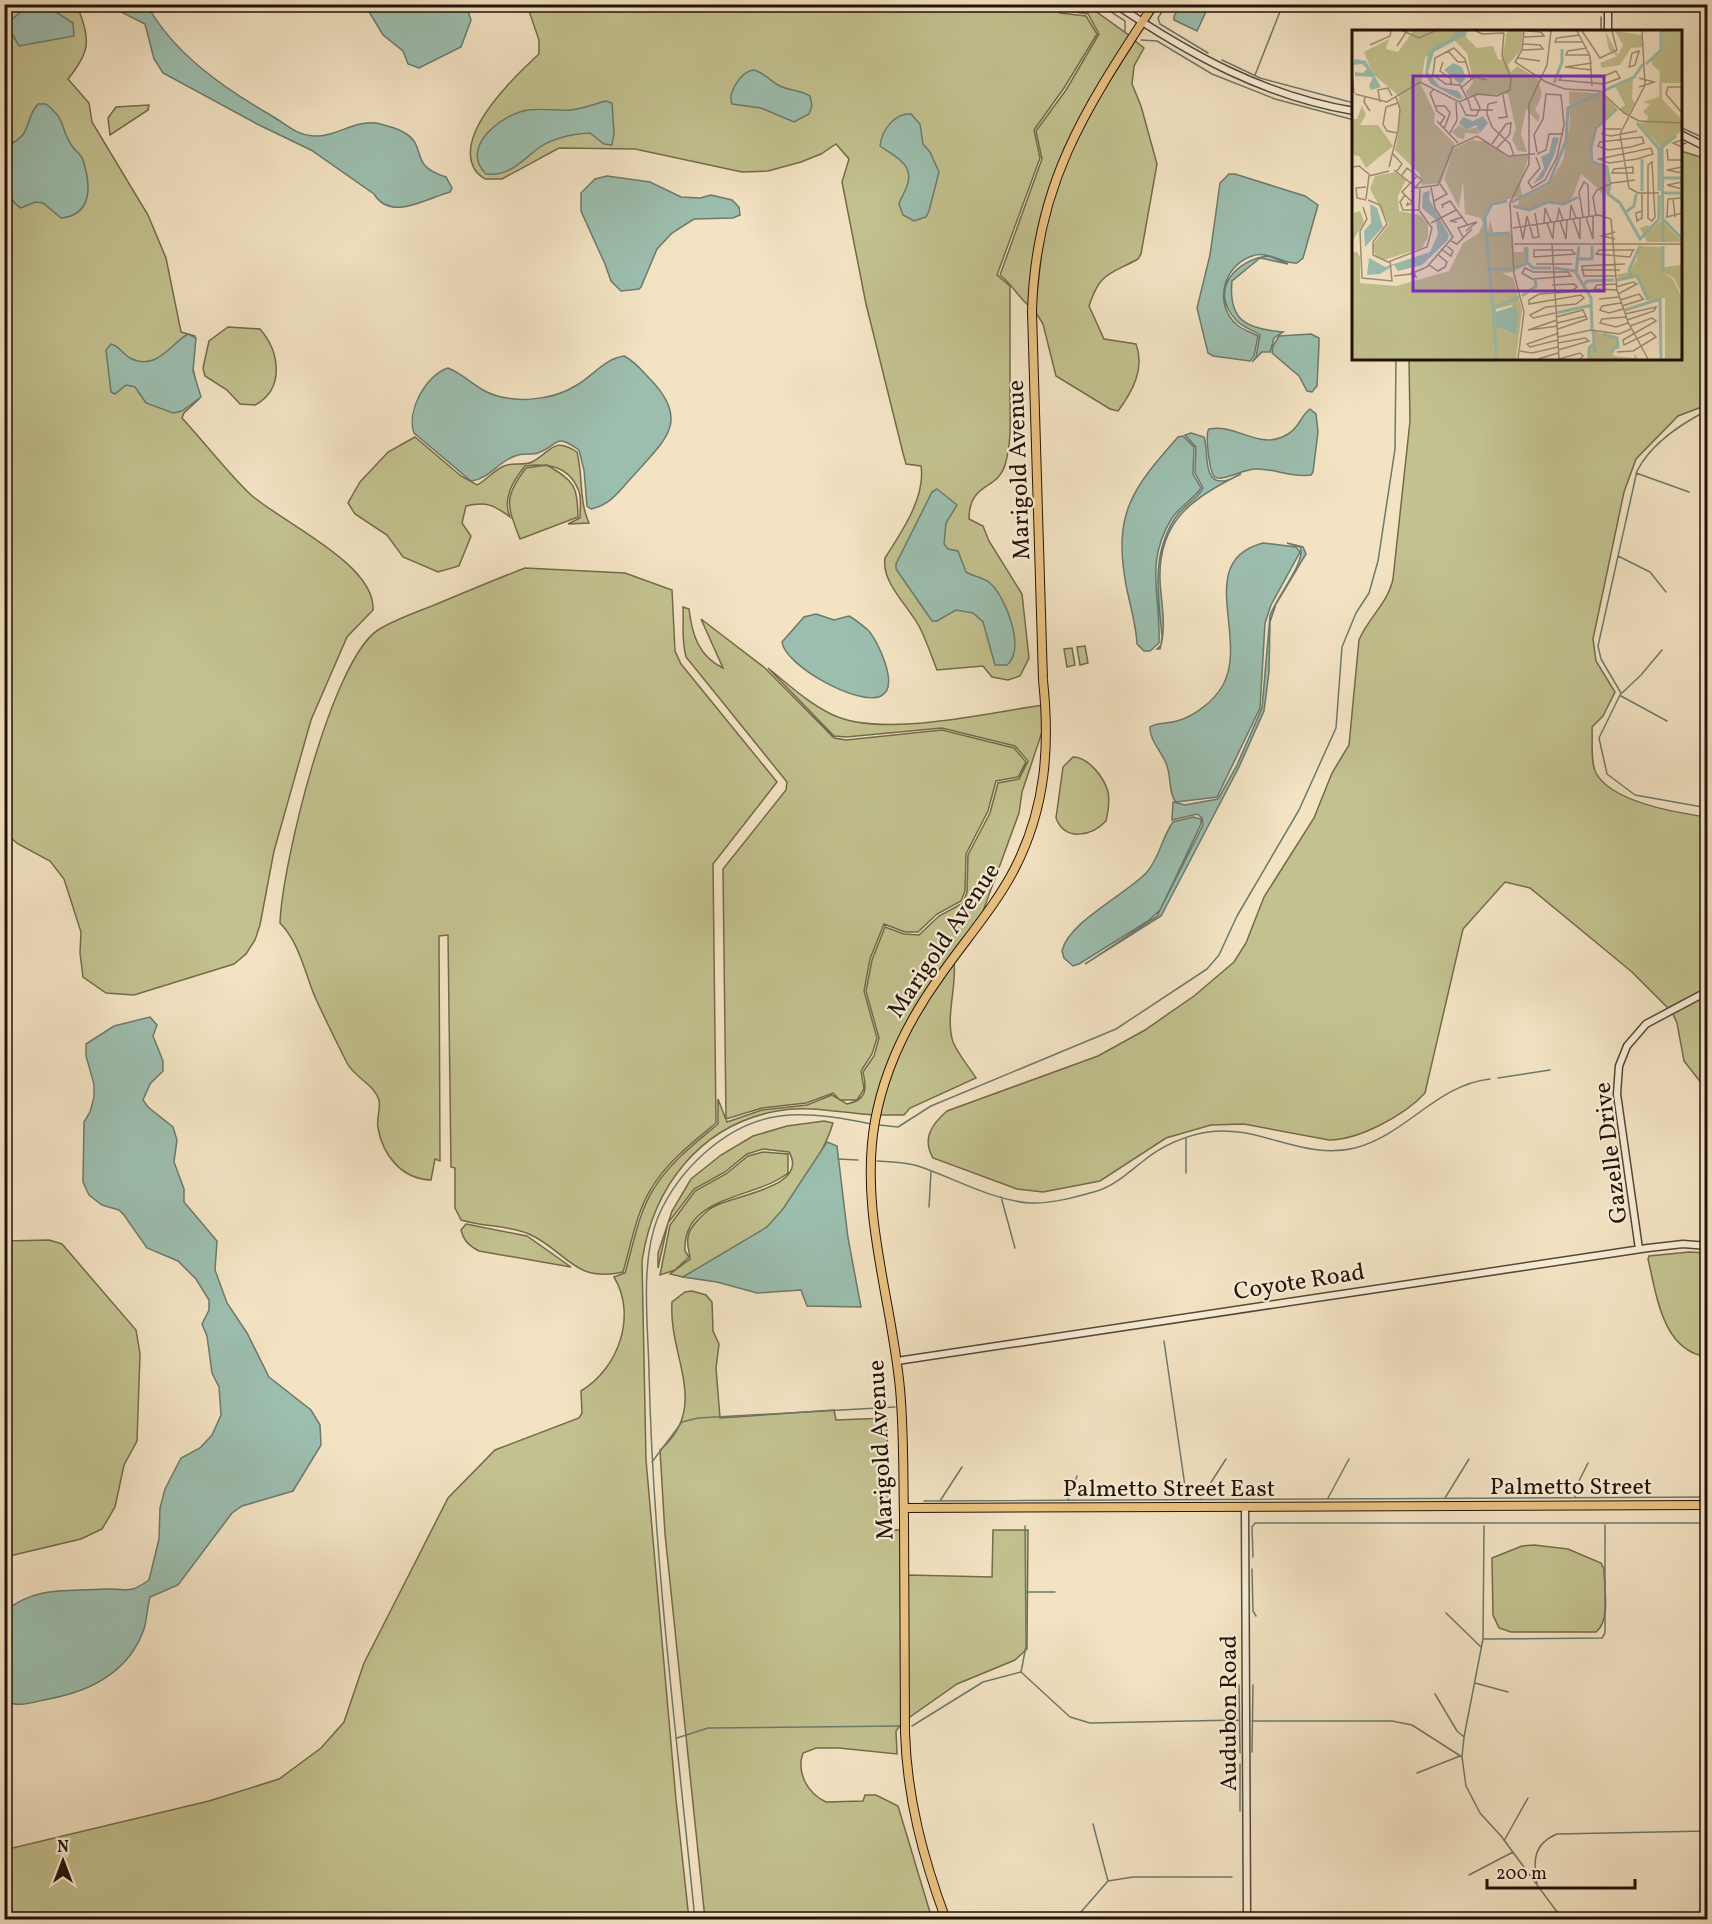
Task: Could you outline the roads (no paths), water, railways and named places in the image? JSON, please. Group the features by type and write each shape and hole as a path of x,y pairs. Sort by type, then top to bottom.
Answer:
{"main road":[{"name":"Marigold Avenue","path":"946,1920 919,1839 908,1777 905,1732 903,1418 897,1360 873,1214 870,1182 873,1130 889,1069 906,1030 929,992 1011,876 1027,842 1043,790 1047,730 1042,669 1032,312 1036,252 1047,201 1065,153 1088,108 1154,4"},
{"name":"Palmetto Street","path":"1434,1506 1707,1505"},
{"name":"Palmetto Street East","path":"904,1508 1434,1506"}],"street":[{"path":"1115,4 1190,53 1237,76 1291,96 1352,111"},
{"path":"1608,4 1608,30"},
{"path":"1682,135 1707,148"},
{"name":"Gazelle Drive","path":"1639,1249 1617,1094 1619,1066 1627,1046 1646,1024 1707,991"},
{"name":"Coyote Road","path":"897,1360 1639,1249 1683,1244 1707,1246"},
{"name":"Audubon Road","path":"1245,1507 1247,1920"}],"waterway":[{"path":"1099,4 1125,21 1125,32"},
{"path":"1134,9 1136,4"},
{"path":"1167,4 1158,18 1160,24 1208,53"},
{"path":"1255,75 1283,4"},
{"path":"1601,17 1601,30"},
{"path":"1141,40 1157,41 1212,74 1275,99 1352,119"},
{"path":"1222,60 1260,78 1352,102"},
{"path":"1682,128 1706,139"},
{"path":"1700,136 1708,132"},
{"path":"1682,144 1686,143"},
{"path":"879,1125 898,1127 931,1106 1116,1029 1207,969 1219,955 1237,916 1299,810 1336,728 1342,647 1356,613 1369,593 1378,561 1395,449 1396,360"},
{"path":"1708,410 1677,428 1658,443 1637,471 1598,646 1601,659 1621,693 1599,738 1607,774 1635,795 1708,808"},
{"path":"1636,473 1689,492"},
{"path":"1618,556 1650,572 1666,592"},
{"path":"1622,693 1662,650"},
{"path":"1621,696 1667,721"},
{"path":"1498,1078 1550,1070"},
{"path":"877,1161 918,1166 1001,1198 1030,1203 1046,1202 1072,1198 1103,1189 1121,1179 1164,1147 1181,1139 1208,1132 1245,1133 1317,1150 1336,1151 1355,1148 1390,1133 1453,1090 1490,1079"},
{"path":"695,1920 655,1508 646,1293 652,1234 667,1199 691,1166 723,1139 741,1128 760,1120 791,1115 826,1116 871,1124"},
{"path":"1186,1138 1186,1173"},
{"path":"838,1159 858,1160"},
{"path":"929,1207 931,1172"},
{"path":"1001,1197 1015,1248"},
{"path":"1164,1341 1187,1500"},
{"path":"652,1462 682,1422 698,1418 895,1407"},
{"path":"1201,1498 1226,1459"},
{"path":"1328,1498 1349,1459"},
{"path":"1445,1498 1469,1459"},
{"path":"1575,1497 1575,1489 1588,1463"},
{"path":"940,1501 962,1467"},
{"path":"1068,1500 1077,1476"},
{"path":"1708,1479 1708,1494"},
{"path":"924,1501 1708,1497"},
{"path":"1253,1557 1252,1527 1255,1523 1708,1523"},
{"path":"1484,1639 1602,1638 1605,1633 1605,1525"},
{"path":"912,1726 983,1682 1021,1672 1026,1646 1025,1526"},
{"path":"1484,1526 1483,1639 1464,1737 1462,1757 1466,1786 1480,1813 1501,1836 1563,1920"},
{"path":"1252,1569 1253,1611 1256,1616"},
{"path":"1026,1592 1055,1592"},
{"path":"1446,1613 1481,1647"},
{"path":"1021,1672 1070,1717 1090,1723 1239,1720"},
{"path":"1475,1683 1508,1692"},
{"path":"1239,1685 1240,1753"},
{"path":"1252,1752 1253,1685"},
{"path":"1435,1694 1457,1731 1464,1737"},
{"path":"1252,1721 1392,1721 1412,1725 1462,1757"},
{"path":"677,1738 708,1728 899,1726"},
{"path":"1417,1773 1460,1756"},
{"path":"1240,1764 1240,1811"},
{"path":"1505,1839 1528,1798"},
{"path":"1074,1920 1108,1881 1093,1824"},
{"path":"1537,1883 1535,1860 1539,1848 1557,1834 1708,1831"},
{"path":"1469,1875 1513,1852"},
{"path":"1108,1881 1133,1877 1232,1877"}]}
